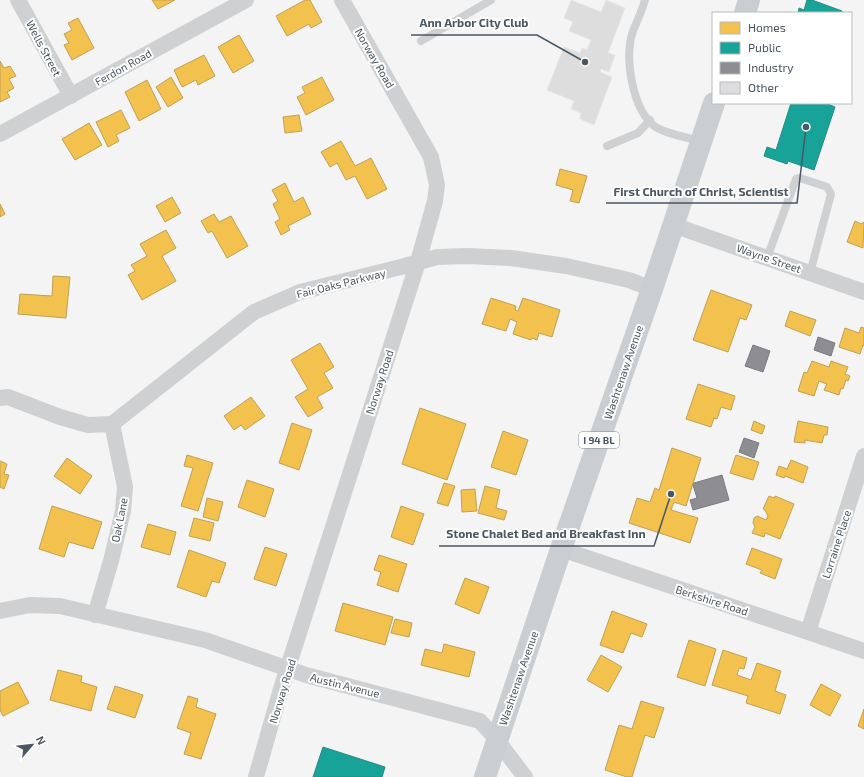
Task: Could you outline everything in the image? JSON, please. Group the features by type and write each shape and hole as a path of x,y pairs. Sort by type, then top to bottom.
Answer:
{"main road":[{"path":"745,12 750,0"},
{"name":"Washtenaw Avenue","path":"485,777 561,549 652,289 714,104"}],"street":[{"name":"Wells Street","path":"18,0 71,96"},
{"name":"Ferdon Road","path":"0,134 246,0"},
{"name":"Norway Road","path":"256,777 288,669 418,262 435,201 437,184 431,156 342,0"},
{"name":"Wayne Street","path":"673,225 864,292"},
{"name":"Fair Oaks Parkway","path":"112,424 254,312 300,292 436,257 467,256 511,258 629,280 652,289"},
{"path":"0,398 8,397 60,417 88,425 112,424"},
{"name":"Oak Lane","path":"95,615 123,511 125,487 112,424"},
{"name":"Lorraine Place","path":"808,632 864,456"},
{"name":"Berkshire Road","path":"561,549 864,651"},
{"name":"Austin Avenue","path":"0,611 30,605 60,606 205,640 306,675 480,722 497,740 525,777"}],"lane":[{"path":"421,41 491,0"},
{"path":"646,0 633,32 629,63 636,94 643,112 654,126 678,136 701,141"},
{"path":"607,146 638,133 650,120"},
{"path":"767,258 796,179 800,178 827,187 831,194 810,273"}],"building: Homes":[{"path":"152,0 175,0 158,9"},
{"path":"305,0 310,0 322,22 311,28 309,24 287,36 276,16"},
{"path":"78,18 94,48 72,60 64,45 69,43 64,34 72,30 68,23"},
{"path":"239,35 254,61 233,73 218,47"},
{"path":"204,55 215,76 198,85 196,80 182,87 174,70"},
{"path":"0,61 4,68 10,66 16,76 9,79 14,88 7,92 10,97 0,102"},
{"path":"171,77 183,98 168,107 156,87"},
{"path":"322,77 334,100 306,115 297,97 305,93 302,87"},
{"path":"147,80 161,109 139,121 125,92"},
{"path":"121,110 130,128 116,135 119,141 108,147 96,122"},
{"path":"299,115 302,131 285,133 283,117"},
{"path":"89,123 102,145 75,160 62,139"},
{"path":"341,141 355,166 371,158 387,189 367,199 355,176 346,180 337,163 330,167 321,152"},
{"path":"560,169 587,176 579,203 570,201 573,190 556,185"},
{"path":"285,183 294,202 303,197 311,214 288,226 290,230 281,235 275,222 280,219 273,204 278,201 272,190"},
{"path":"172,197 181,213 165,222 156,206"},
{"path":"0,204 5,214 0,217"},
{"path":"214,214 219,222 231,216 248,246 227,258 212,231 208,233 201,221"},
{"path":"855,221 861,224 864,222 863,248 847,242"},
{"path":"166,230 176,248 162,256 176,281 142,300 128,275 135,271 131,265 147,256 140,244"},
{"path":"53,276 70,277 66,318 18,314 20,294 52,296"},
{"path":"711,290 752,305 746,320 740,318 728,352 693,340"},
{"path":"491,298 516,306 515,310 518,311 523,298 560,310 552,337 539,333 537,340 532,338 531,340 513,334 517,322 510,319 506,331 482,324"},
{"path":"790,311 816,320 810,336 785,326"},
{"path":"861,327 864,328 864,346 863,345 860,354 839,347 845,328 859,333"},
{"path":"320,343 334,367 324,373 333,388 317,397 323,408 308,417 295,397 308,389 291,360"},
{"path":"812,361 829,367 831,361 848,367 845,374 850,376 848,381 846,380 843,389 841,388 839,395 824,390 827,384 819,381 814,396 798,391 804,372 807,373"},
{"path":"698,384 735,396 731,410 721,407 717,419 714,418 711,427 686,419"},
{"path":"251,397 265,416 245,430 241,425 234,430 224,416"},
{"path":"420,408 466,424 447,480 402,464"},
{"path":"754,421 765,426 762,434 751,430"},
{"path":"798,421 828,427 827,435 824,435 822,443 805,440 805,443 794,442"},
{"path":"292,423 312,430 299,470 279,463"},
{"path":"503,431 528,440 516,475 491,467"},
{"path":"672,448 701,458 686,506 674,502 671,510 698,518 690,543 629,523 637,498 650,502 655,488 659,490"},
{"path":"187,455 213,463 198,511 181,506 193,468 184,466"},
{"path":"736,455 759,462 753,480 730,473"},
{"path":"67,458 92,476 80,494 54,476"},
{"path":"791,460 808,467 803,483 785,476 784,478 776,475 779,466 787,469"},
{"path":"0,461 7,464 4,474 9,475 4,489 0,487"},
{"path":"247,480 274,489 265,517 238,507"},
{"path":"444,483 455,486 448,506 437,503"},
{"path":"485,486 500,490 496,508 507,511 504,520 478,513"},
{"path":"475,489 477,511 462,512 461,490"},
{"path":"769,496 774,498 775,496 794,504 780,539 765,533 764,537 752,533 755,527 753,523 754,518 757,516 766,520 768,516 763,509"},
{"path":"207,498 223,502 218,521 203,517"},
{"path":"52,506 102,522 93,549 69,542 64,557 39,549"},
{"path":"401,506 424,514 413,545 391,537"},
{"path":"194,518 214,523 210,541 189,536"},
{"path":"148,524 176,532 170,555 141,547"},
{"path":"265,547 287,554 276,586 254,579"},
{"path":"752,548 782,559 775,579 760,573 762,570 746,564"},
{"path":"189,550 226,563 219,583 212,581 206,597 177,587"},
{"path":"379,555 407,564 398,592 377,585 381,572 374,570"},
{"path":"465,578 489,587 479,614 455,604"},
{"path":"343,603 393,617 385,645 335,631"},
{"path":"612,611 647,624 642,637 631,633 623,653 600,645"},
{"path":"395,619 412,623 409,637 391,633"},
{"path":"689,640 716,649 705,686 677,677"},
{"path":"444,644 475,652 469,677 421,665 425,649 442,653"},
{"path":"723,650 747,658 744,669 739,668 737,675 751,680 757,663 781,671 775,691 786,695 780,714 746,703 748,696 712,685"},
{"path":"601,655 622,667 608,692 587,680"},
{"path":"58,670 82,676 81,682 97,687 91,711 50,700"},
{"path":"18,682 29,703 3,716 0,710 0,691"},
{"path":"821,684 841,695 830,716 810,705"},
{"path":"115,686 143,695 135,718 107,709"},
{"path":"188,696 198,699 196,707 216,714 201,759 184,754 191,733 177,728"},
{"path":"641,701 664,708 654,738 645,735 632,777 627,777 605,770 619,725 632,729"},
{"path":"864,709 864,729 858,726"}],"building: Public":[{"path":"807,0 812,0 842,12 798,12 799,8 804,10"},
{"path":"791,104 828,104 835,107 814,170 788,161 787,164 764,156 767,147 776,150"},
{"path":"323,747 385,767 382,777 313,777"}],"building: Industry":[{"path":"818,337 835,343 831,356 814,350"},
{"path":"753,345 770,351 763,372 745,366"},
{"path":"744,438 759,443 754,458 739,452"},
{"path":"722,475 729,500 693,510 690,500 697,498 693,485 694,483"}],"building: Other":[{"path":"571,0 601,12 606,0 625,8 608,53 615,55 609,72 601,69 600,72 612,77 594,125 580,119 581,113 571,109 574,101 547,90 564,47 580,53 582,48 587,50 591,40 569,31 573,22 564,18"}],"place":[{"name":"Ann Arbor City Club","path":"585,62"},
{"name":"First Church of Christ, Scientist","path":"806,127"},
{"name":"Stone Chalet Bed and Breakfast Inn","path":"671,494"}]}
